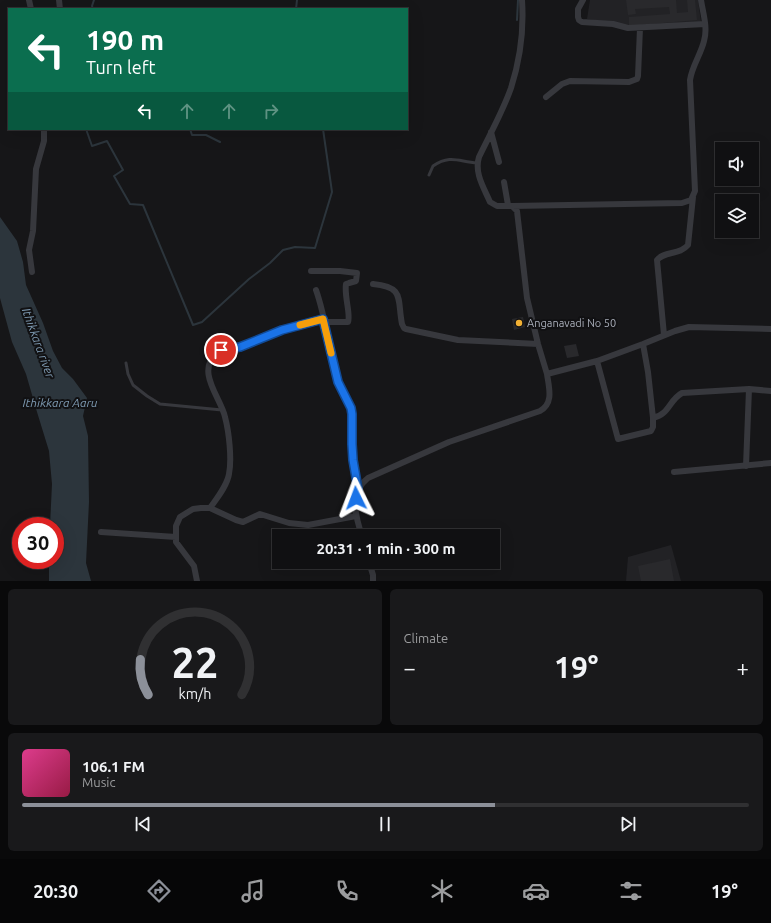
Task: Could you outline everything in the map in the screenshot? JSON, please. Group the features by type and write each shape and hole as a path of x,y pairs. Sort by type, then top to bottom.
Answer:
{"street":[{"path":"522,0 523,21 517,64 511,88 478,163 479,176 490,202 497,206 682,203 689,201 693,197"},
{"path":"583,0 578,12 579,20 582,22 613,24 628,28 705,24"},
{"path":"664,335 657,260 659,257 683,250 688,245 693,197 695,191 690,80 691,73 704,40 705,24 701,0"},
{"path":"546,98 562,84 570,81 629,82 637,79 640,28"},
{"path":"32,272 29,250 33,231 36,169 44,141 44,130"},
{"path":"491,132 499,162"},
{"path":"358,489 368,478 449,442 544,410 547,407 550,400 547,374 527,298 517,213 516,209 510,206 504,182"},
{"path":"210,508 223,490 229,476 230,463 224,410 212,387 209,375 210,362 221,350 240,347 282,330 324,321 348,322 350,318 346,298 346,284 356,281 357,273 340,271 311,271"},
{"path":"373,284 391,288 397,292 399,297 402,324 406,329 458,340 538,344"},
{"path":"316,290 322,306 338,382 351,408 353,421 353,460 358,489 355,508 360,529"},
{"path":"547,374 597,361 689,327 771,329"},
{"path":"597,361 608,406 615,426 617,439 651,431 653,427 653,418 648,372 643,344"},
{"path":"653,418 662,414 682,393 749,389 771,391"},
{"path":"746,466 749,389"},
{"path":"674,472 771,463"},
{"path":"197,581 194,566 176,542 176,526 180,517 193,509 210,508 243,522 260,514 289,523 308,525 356,516"},
{"path":"101,532 176,537"},
{"path":"371,569 373,581"}],"lane":[{"path":"429,175 433,166 448,160 458,159 478,163"},
{"path":"126,363 128,374 133,385 160,404 224,410"}],"shaded area":[{"path":"590,0 698,0 701,22 626,25 587,19"},
{"path":"671,545 681,581 626,581 628,557"}],"water":[{"name":"Ithikkara Aaru","path":"0,217 17,241 23,262 26,285 43,323 53,351 62,368 73,379 87,398 83,416 88,436 89,502 86,563 91,581 49,581 49,569 64,569 64,517 50,517 52,484 49,451 26,374 12,342 0,298"}],"building":[{"path":"626,0 676,0 677,13 688,12 687,0 695,0 697,20 629,26 629,17 670,14 669,7 635,9 636,14 628,15"},
{"name":"Anganavadi No 50","path":"523,317 525,327 514,330 512,319"},
{"path":"576,344 579,356 567,358 564,346"},
{"path":"670,559 674,581 641,581 638,566"}],"waterway":[{"path":"93,8 94,0"},
{"path":"296,8 297,0"},
{"path":"517,20 518,0"},
{"path":"86,130 92,146 107,141 123,170 114,176 130,204 143,205 193,325 202,322 283,250 295,247 315,248 332,192 323,130"},
{"path":"190,130 192,135 206,135 220,142"}],"slow traffic":[{"path":"300,325 323,319 331,353"}],"place":[{"name":"Anganavadi No 50","path":"519,323"}],"route":[{"path":"221,350 240,347 282,330 323,319 338,382 351,408 353,421 353,460 358,489 356,498"}],"water label":[{"name":"Ithikkara river","path":"38,343"}]}
